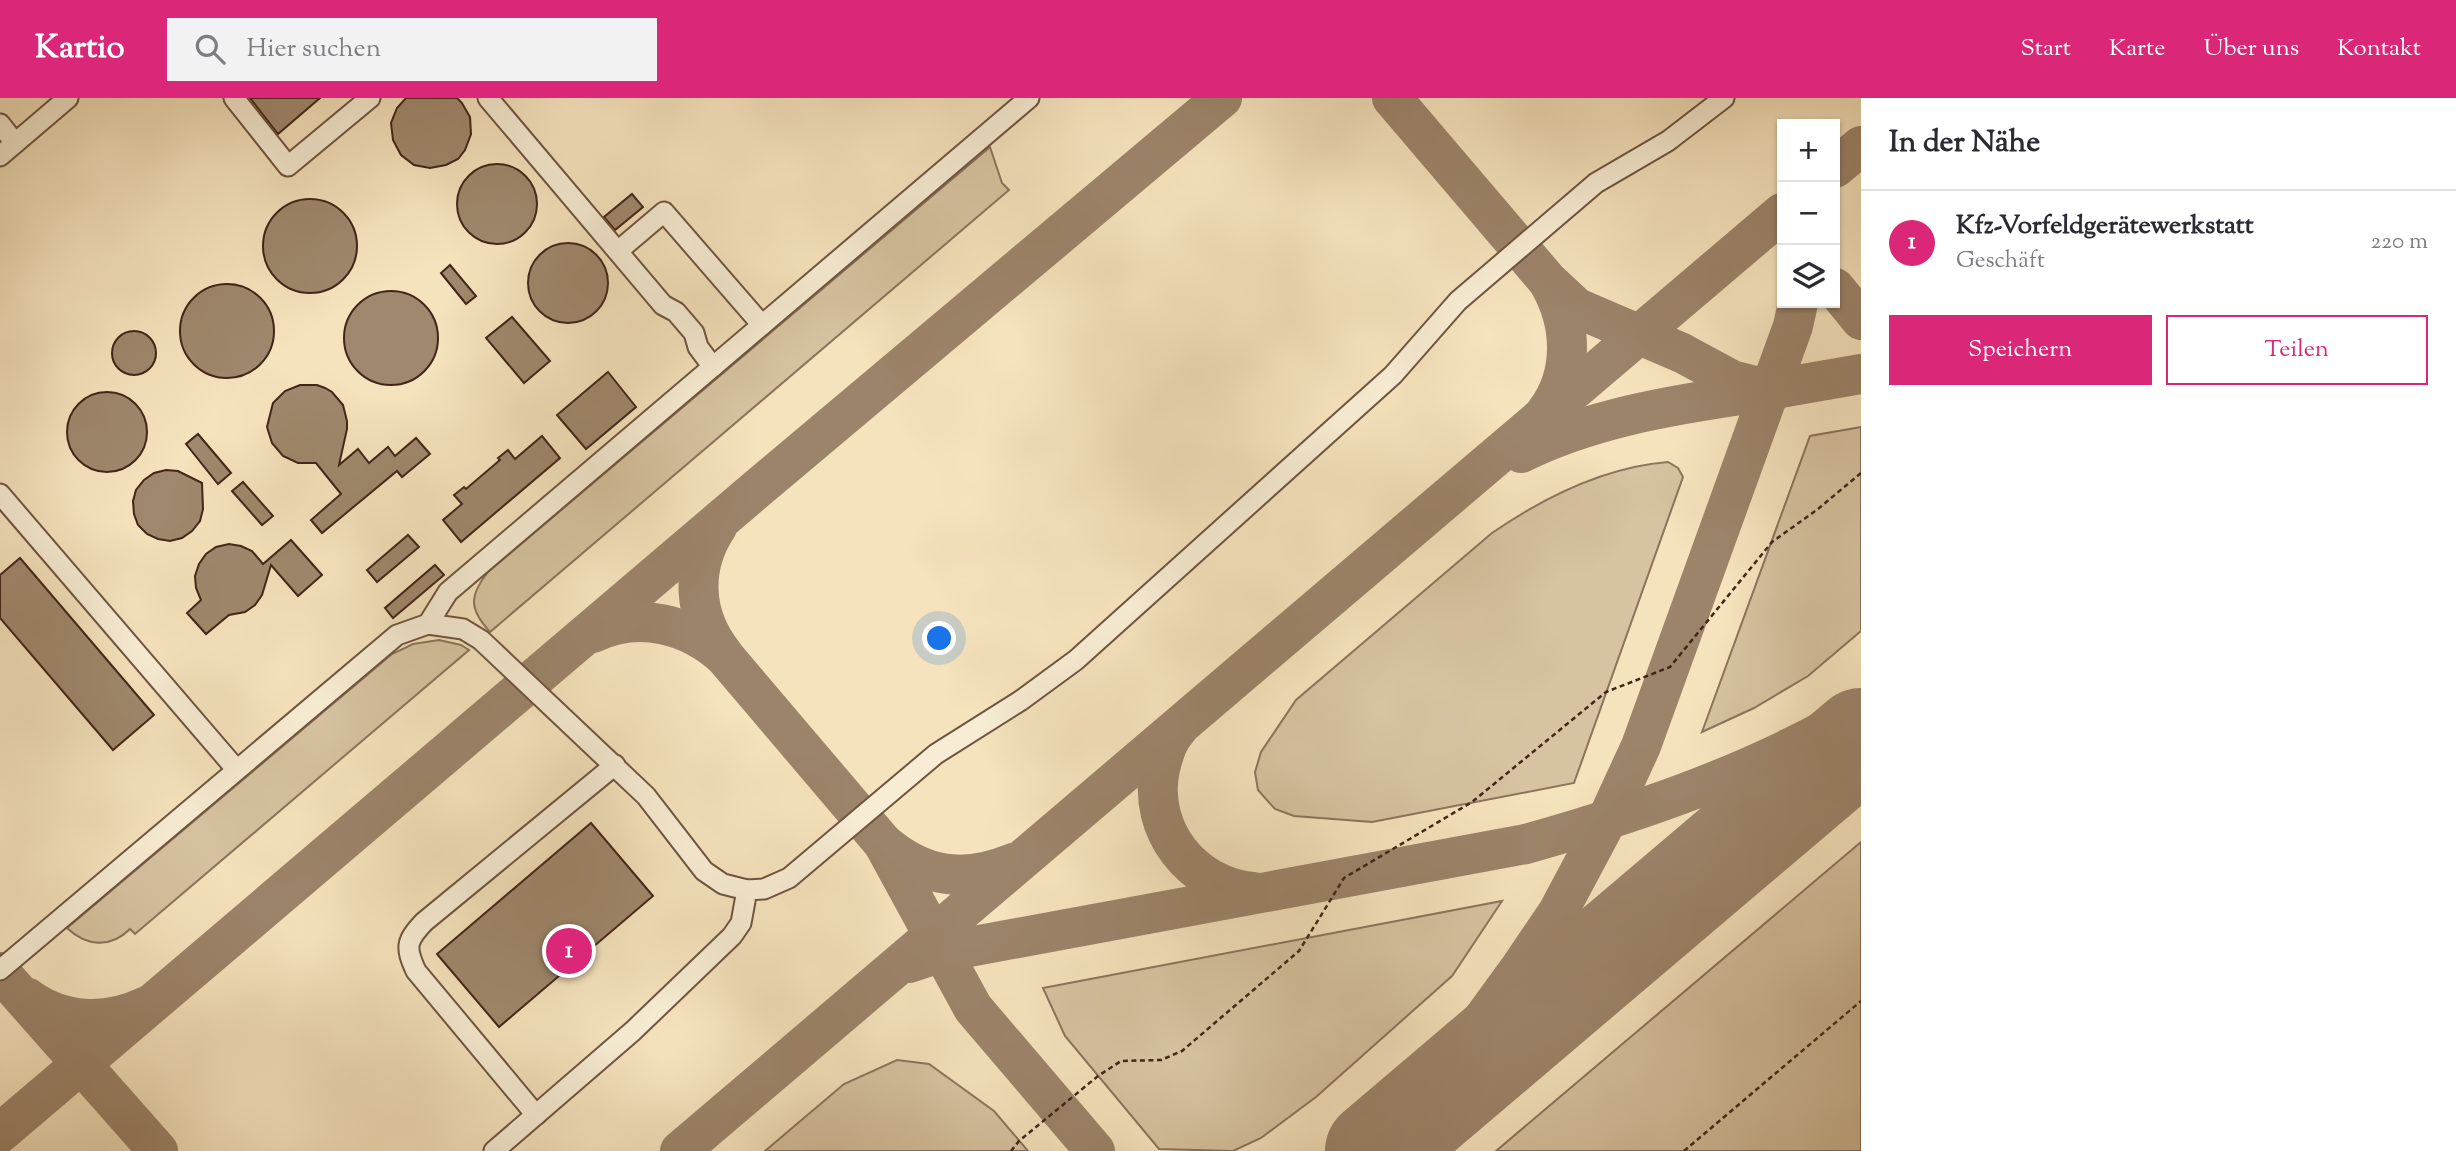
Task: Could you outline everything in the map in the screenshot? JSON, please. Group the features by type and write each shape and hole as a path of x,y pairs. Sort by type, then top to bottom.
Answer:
{"lane":[{"path":"0,156 68,98"},
{"path":"233,98 288,166 370,98"},
{"path":"488,98 663,305 676,312 694,332 698,346 713,367"},
{"path":"428,624 448,592 1029,98"},
{"path":"0,970 397,635 428,624 452,626 473,635 615,765 660,812 704,872 723,884 747,890 764,889 789,878 936,754 1020,701 1076,660 1392,375 1458,301 1596,183 1668,141 1724,98"},
{"path":"0,124 15,143"},
{"path":"618,251 664,212 762,325"},
{"path":"0,494 236,769"},
{"path":"536,1115 416,971 408,954 408,944 424,922 615,765"},
{"path":"494,1151 633,1031 732,936 741,923 747,890"}],"path":[{"path":"1011,1151 1098,1076 1121,1061 1161,1060 1182,1051 1299,951 1344,878 1472,802 1606,692 1670,667 1772,542 1818,509 1861,473"},
{"path":"1684,1151 1861,1001"}],"shaded area":[{"path":"990,147 1002,183 1009,190 490,632 478,616 474,602 477,588 488,572"},
{"path":"1861,427 1861,631 1808,676 1754,708 1702,732 1810,436"},
{"path":"1668,462 1678,468 1683,477 1574,783 1372,822 1294,816 1275,809 1258,790 1255,772 1261,752 1296,700 1492,533 1553,496 1598,477"},
{"path":"439,640 461,645 469,650 135,934 130,929 115,940 99,943 83,939 67,928 392,654 413,644"},
{"path":"1861,842 1861,1151 1496,1151"},
{"path":"1502,901 1452,976 1316,1097 1261,1138 1233,1151 1159,1149 1065,1036 1043,988"},
{"path":"897,1060 929,1064 994,1111 1028,1151 765,1151 844,1084"}],"building":[{"path":"250,98 320,98 278,134"},
{"path":"406,98 457,98 462,103 470,117 471,134 458,159 430,168 414,165 401,155 393,140 391,123 397,108"},
{"path":"497,164 512,167 525,176 534,189 537,204 534,219 525,232 512,241 497,244 482,241 469,232 460,219 457,204 460,189 469,176 482,167"},
{"path":"632,194 643,207 615,230 604,217"},
{"path":"310,199 328,203 343,213 353,228 357,246 353,264 343,279 328,289 310,293 292,289 277,279 267,264 263,246 267,228 277,213 292,203"},
{"path":"568,243 583,246 596,255 605,268 608,283 605,298 596,311 583,320 568,323 553,320 540,311 531,298 528,283 531,268 540,255 553,246"},
{"path":"450,265 476,296 466,304 441,273"},
{"path":"227,284 245,287 260,298 271,313 274,331 271,349 260,364 245,375 227,378 209,375 194,364 183,349 180,331 183,313 194,298 209,287"},
{"path":"391,291 409,295 424,305 434,320 438,338 434,356 424,371 409,381 391,385 373,381 358,371 348,356 344,338 348,320 358,305 373,295"},
{"path":"512,317 550,361 524,383 486,338"},
{"path":"134,331 150,337 156,353 150,369 134,375 118,369 112,353 118,337"},
{"path":"608,372 636,407 586,449 557,415"},
{"path":"300,385 325,388 343,405 347,429 339,465 358,449 369,463 388,447 395,456 416,438 430,454 402,477 397,471 322,533 311,520 341,494 316,463 298,463 283,456 272,443 267,427 273,403 285,391"},
{"path":"107,392 122,395 135,404 144,417 147,432 144,447 135,460 122,469 107,472 92,469 79,460 70,447 67,432 70,417 79,404 92,395"},
{"path":"198,434 231,473 218,484 186,444"},
{"path":"542,436 560,458 461,542 443,520 462,504 454,495 464,487 466,489 508,450 515,459"},
{"path":"178,471 202,483 203,509 200,521 182,538 170,541 147,534 138,525 133,501 136,490 144,480 154,473"},
{"path":"243,482 273,516 262,525 232,491"},
{"path":"408,535 419,547 377,582 367,570"},
{"path":"291,540 322,575 298,596 271,565 262,595 255,605 245,612 229,615 206,634 187,613 201,600 195,576 206,554 216,547 229,544 241,546 252,551 263,564"},
{"path":"20,558 154,715 113,750 0,618 0,575"},
{"path":"435,565 444,575 393,618 385,608"},
{"path":"591,823 653,896 499,1027 437,954"}],"taxiway":[{"path":"0,1133 758,488 1222,98"},
{"path":"1392,98 1547,280 1577,308 1682,353 1732,380 1759,387 1789,386"},
{"path":"1840,164 1861,146"},
{"path":"680,1151 1777,217"},
{"path":"1546,412 1562,381 1567,348 1562,315 1549,283"},
{"path":"1840,294 1861,320"},
{"path":"1368,1151 1472,1034 1520,968 1558,912 1606,822 1641,746 1793,326 1797,308"},
{"path":"1521,453 1572,432 1625,416 1861,374"},
{"path":"717,527 702,559 699,592 706,624 723,654"},
{"path":"593,633 628,623 663,624 696,636 725,657 883,843 973,1008 1095,1151"},
{"path":"909,963 942,952 1526,844 1613,818 1698,788 1781,752 1861,710"},
{"path":"1177,730 1164,754 1160,769 1158,792 1168,833 1179,852 1211,879 1231,888 1253,892"},
{"path":"883,843 914,864 945,874 978,873 1013,863"},
{"path":"0,972 158,1151"},
{"path":"28,998 55,1012 84,1019 115,1017 144,1007"}],"runway":[{"path":"1376,1151 1861,739"}],"place":[{"name":"Kfz-Vorfeldgerätewerkstatt","path":"569,951"}]}
